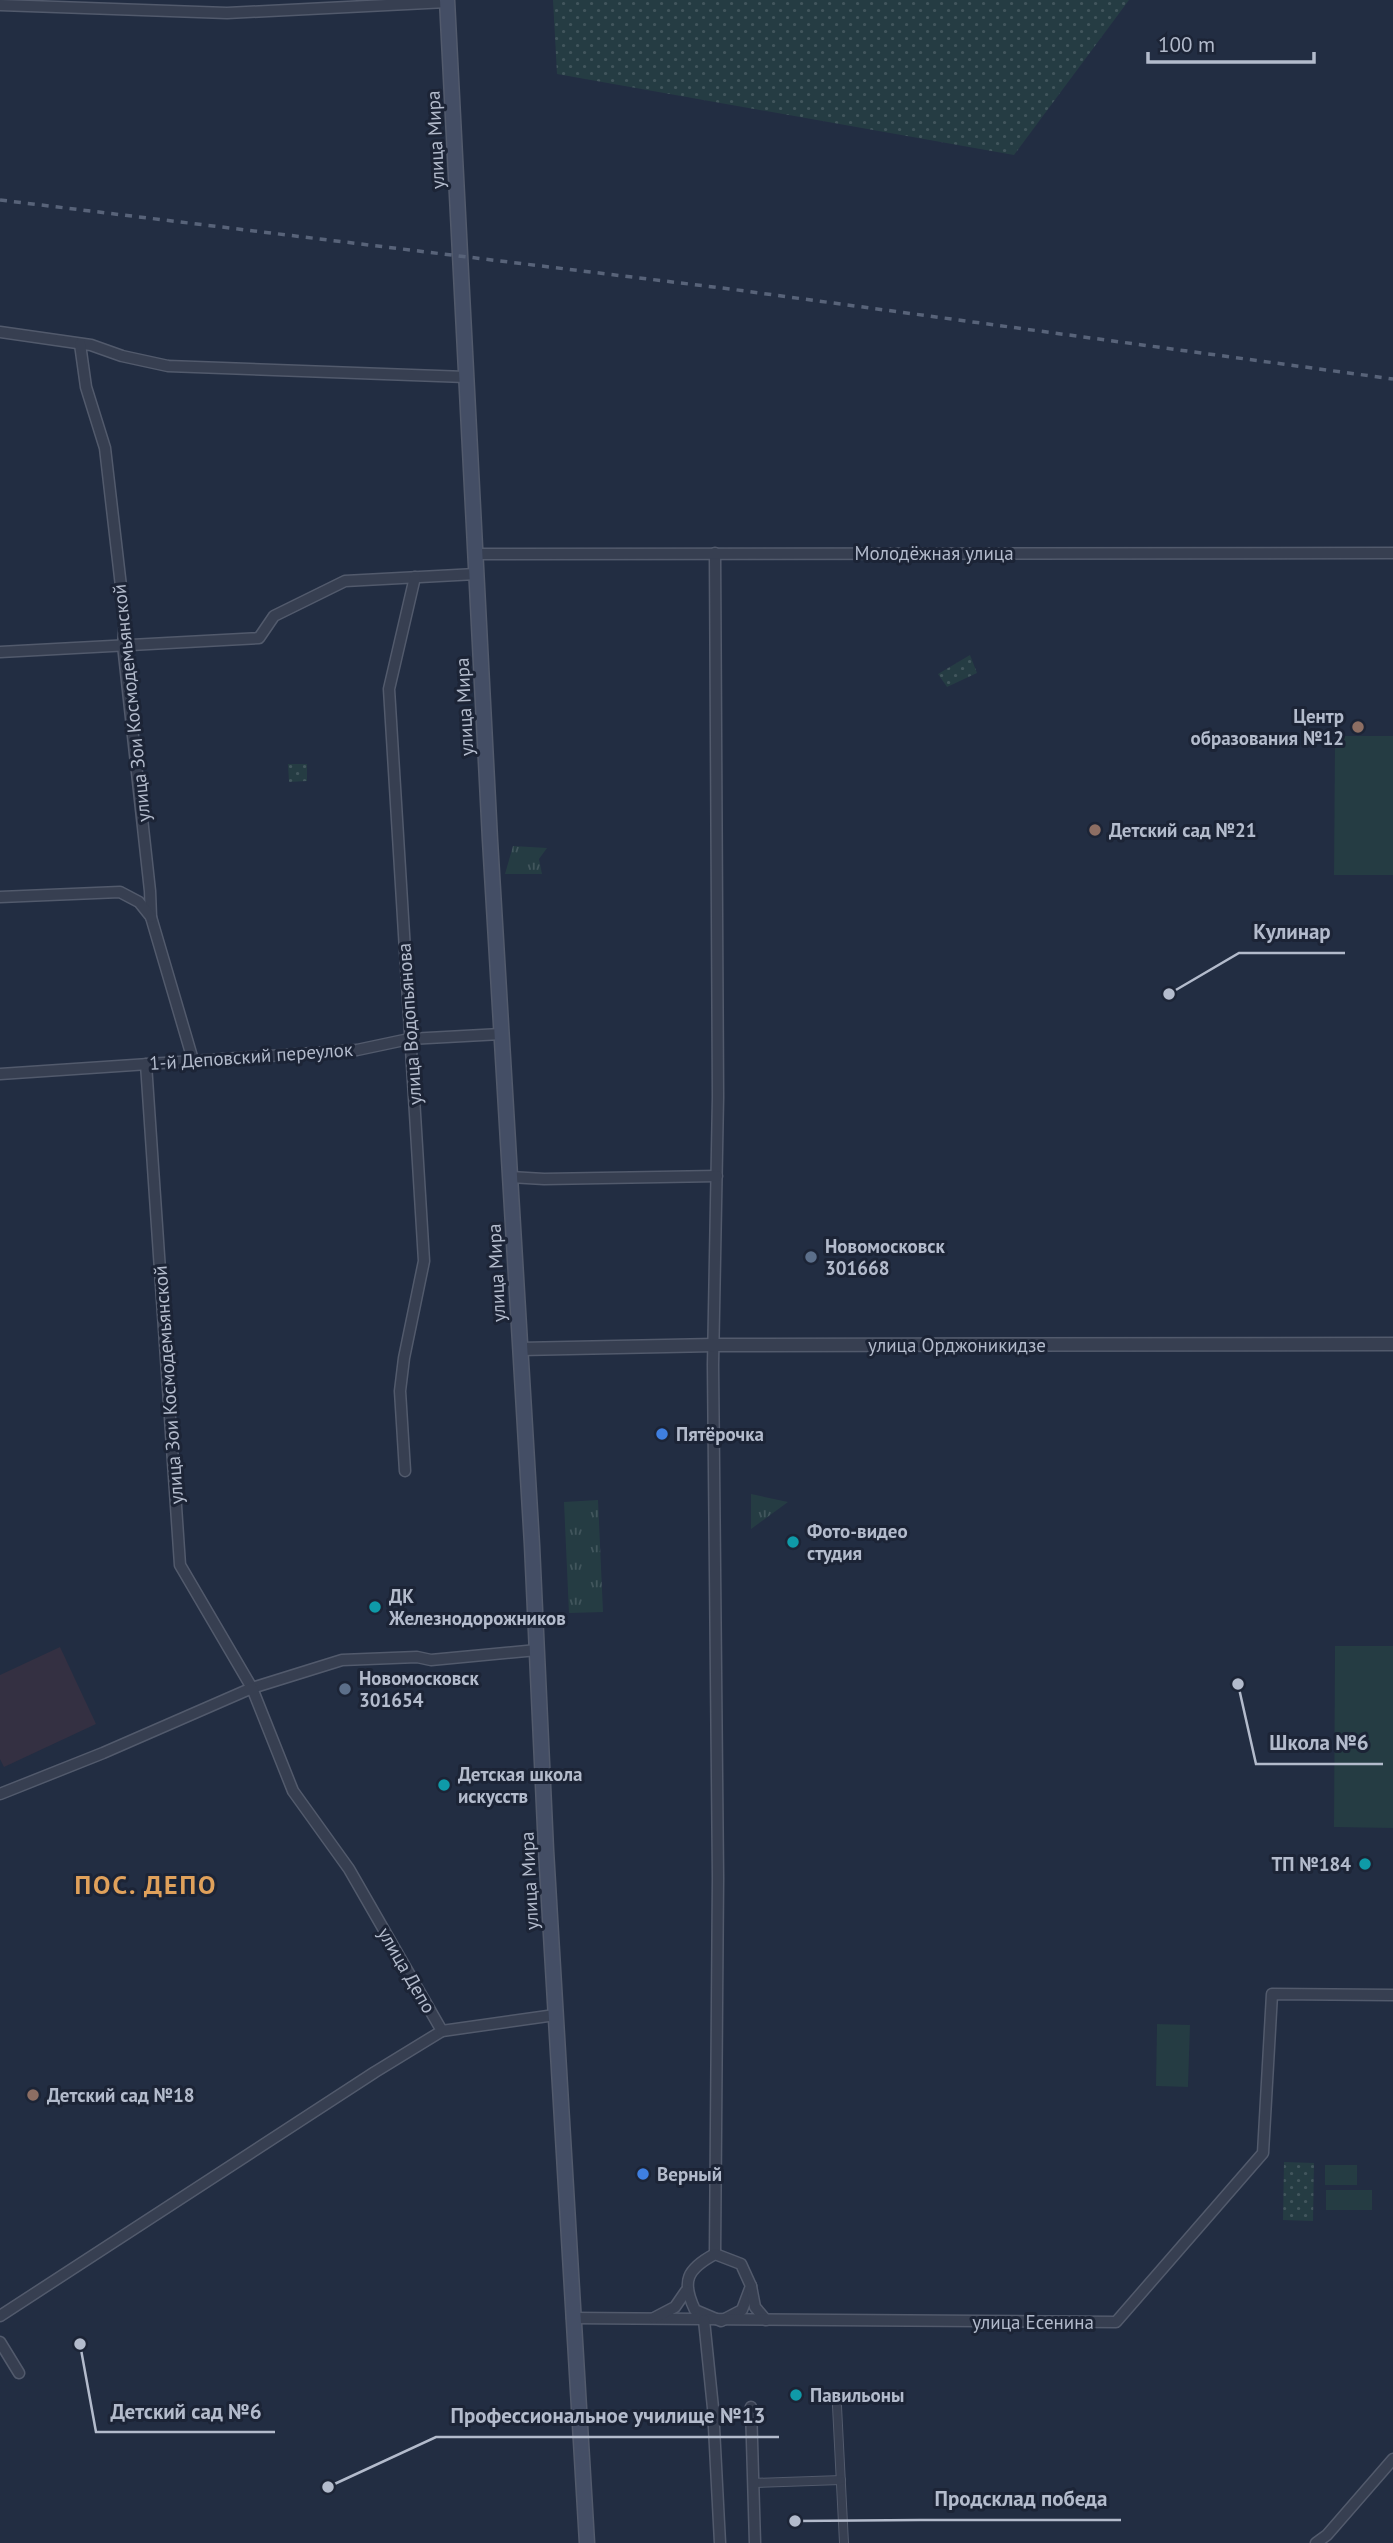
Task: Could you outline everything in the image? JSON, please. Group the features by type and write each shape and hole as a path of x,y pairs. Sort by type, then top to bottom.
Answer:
{"main road":[{"name":"улица Мира","path":"447,1 555,2015 587,2543"}],"street":[{"path":"0,5 227,12 447,1"},
{"path":"0,332 80,344 168,366 466,377"},
{"name":"улица Зои Космодемьянской","path":"80,344 86,387 105,448 125,621 123,645 151,917 193,1060"},
{"path":"715,553 717,1176 714,1345 718,1865 715,2253"},
{"name":"Молодёжная улица","path":"475,554 1393,553"},
{"path":"0,652 259,638 274,616 345,581 476,574"},
{"name":"улица Водопьянова","path":"405,1471 400,1391 424,1261 388,689 415,577"},
{"path":"0,897 120,892 139,902 151,917"},
{"name":"1-й Деповский переулок","path":"0,1074 357,1050 409,1039 501,1034"},
{"name":"улица Зои Космодемьянской","path":"146,1064 180,1565 252,1688"},
{"path":"510,1177 544,1179 717,1176"},
{"name":"улица Орджоникидзе","path":"520,1349 714,1345 1393,1344"},
{"path":"0,1794 252,1688 342,1660 417,1657 431,1660 537,1650"},
{"name":"улица Депо","path":"0,2316 442,2031 349,1869 293,1791 252,1688"},
{"name":"улица Есенина","path":"572,2318 1116,2322 1263,2153 1272,1994 1393,1995"},
{"path":"442,2031 555,2015"},
{"path":"715,2253 741,2264 751,2286 755,2306 766,2320"},
{"path":"651,2319 675,2307 686,2291 696,2264 715,2253"},
{"path":"686,2291 695,2310 721,2321 742,2310 751,2286"},
{"path":"704,2320 720,2543"},
{"path":"0,2342 19,2373"},
{"path":"837,2406 844,2543"},
{"path":"751,2407 755,2543"},
{"path":"1316,2543 1327,2535 1393,2459"},
{"path":"753,2483 841,2480"}],"shaded area":[{"path":"60,1647 96,1724 4,1767 0,1759 0,1675"}],"green space":[{"path":"553,0 1129,0 1014,155 557,74"},
{"path":"970,655 977,673 947,687 938,674"},
{"path":"1335,736 1393,736 1393,875 1334,875"},
{"path":"288,764 307,764 307,781 289,782"},
{"path":"513,846 547,848 539,859 542,874 505,874"},
{"path":"751,1494 788,1502 751,1529"},
{"path":"598,1500 603,1612 569,1613 564,1502"},
{"path":"1335,1646 1393,1646 1393,1828 1334,1827"},
{"path":"1157,2024 1190,2025 1188,2087 1156,2086"},
{"path":"1284,2162 1314,2163 1313,2221 1283,2220"},
{"path":"1325,2165 1357,2165 1357,2185 1325,2185"},
{"path":"1326,2190 1372,2190 1372,2210 1326,2210"}],"railway":[{"path":"0,200 730,289 1393,379"}],"place":[{"name":"Центр образования №12","path":"1358,727"},
{"name":"Детский сад №21","path":"1095,830"},
{"name":"Кулинар","path":"1169,994"},
{"name":"Новомосковск 301668","path":"811,1257"},
{"name":"Пятёрочка","path":"662,1434"},
{"name":"Фото-видео студия","path":"793,1542"},
{"name":"ДК Железнодорожников","path":"375,1607"},
{"name":"Школа №6","path":"1238,1684"},
{"name":"Новомосковск 301654","path":"345,1689"},
{"name":"Детская школа искусств","path":"444,1785"},
{"name":"ТП №184","path":"1365,1864"},
{"name":"Детский сад №18","path":"33,2095"},
{"name":"Верный","path":"643,2174"},
{"name":"Детский сад №6","path":"80,2344"},
{"name":"Павильоны","path":"796,2395"},
{"name":"Профессиональное училище №13","path":"328,2487"},
{"name":"Продсклад победа","path":"795,2521"}],"district":[{"name":"ПОС. ДЕПО","path":"146,1884"}]}
